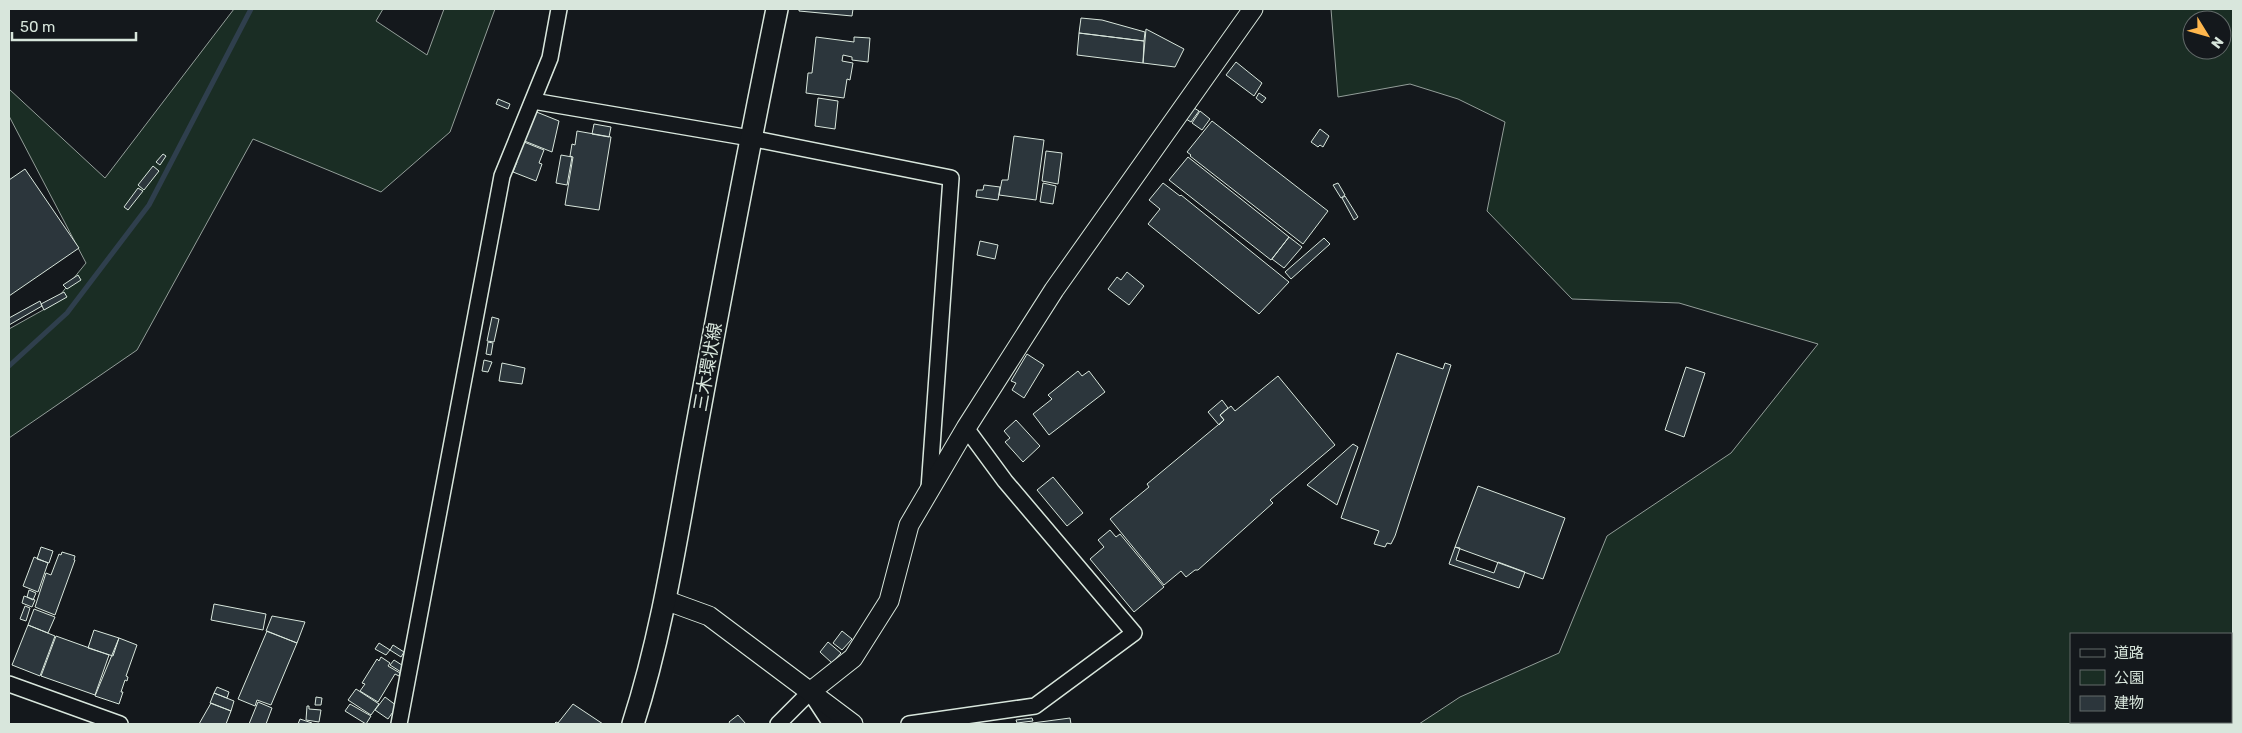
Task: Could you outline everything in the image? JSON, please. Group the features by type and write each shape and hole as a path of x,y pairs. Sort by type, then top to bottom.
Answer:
{"main road":[{"name":"三木環状線","path":"633,724 647,682 665,600 750,138 776,9"}],"street":[{"path":"399,724 502,176 550,58 559,9"},
{"path":"778,724 810,692 853,658 889,601 910,526 929,489 966,428 1054,290 1253,9"},
{"path":"533,101 750,138 951,178 929,489"},
{"path":"909,724 1035,706 1134,634 1005,481 966,428"},
{"path":"665,600 709,616 853,724"},
{"path":"9,684 120,724"},
{"path":"810,692 831,724"}],"green space":[{"path":"234,9 383,9 376,21 427,55 444,9 495,9 450,132 381,192 253,139 137,350 9,438 9,329 52,305 86,263 9,116 9,89 105,178"},
{"path":"1331,9 2233,9 2233,658 2232,633 2070,633 2070,723 2161,724 1419,724 1460,697 1559,653 1607,536 1731,453 1818,344 1679,303 1572,299 1487,211 1505,122 1458,99 1410,84 1338,97"}],"building":[{"path":"799,9 853,9 852,16 799,11"},
{"path":"1081,18 1102,20 1145,32 1144,41 1079,33"},
{"path":"1146,29 1184,49 1175,67 1143,63"},
{"path":"1079,33 1144,41 1143,63 1077,55"},
{"path":"816,37 854,42 854,37 870,38 868,62 852,60 852,57 843,55 842,61 853,63 850,80 847,79 844,98 806,93 808,73 812,73"},
{"path":"1236,62 1262,83 1254,96 1226,75"},
{"path":"1259,93 1266,98 1262,103 1256,98"},
{"path":"818,98 838,101 835,129 815,126"},
{"path":"498,99 510,104 508,109 496,104"},
{"path":"1194,108 1199,111 1191,122 1186,119"},
{"path":"534,111 559,121 552,152 522,140"},
{"path":"1200,111 1210,119 1202,130 1192,123"},
{"path":"1212,121 1328,211 1303,244 1187,152"},
{"path":"594,124 611,127 609,137 592,134"},
{"path":"1320,129 1329,136 1323,147 1320,145 1318,147 1311,142"},
{"path":"577,131 611,137 599,210 565,205 573,157 570,156 572,144 575,145"},
{"path":"1014,136 1044,140 1036,200 999,195 1002,180 1008,180"},
{"path":"524,142 544,150 539,163 542,164 536,181 513,172 517,162 515,161"},
{"path":"1046,151 1062,153 1058,184 1042,181"},
{"path":"163,154 166,156 160,165 156,162"},
{"path":"561,155 572,157 567,185 556,183"},
{"path":"1188,157 1289,237 1271,260 1169,180"},
{"path":"153,166 159,171 144,190 138,185"},
{"path":"25,169 79,248 9,296 9,180"},
{"path":"1043,183 1056,186 1053,204 1040,202"},
{"path":"1163,183 1181,195 1289,282 1259,314 1148,224 1160,209 1149,200"},
{"path":"1338,183 1345,195 1341,198 1333,185"},
{"path":"984,185 1000,187 998,200 976,197 977,190 983,190"},
{"path":"138,188 143,191 128,210 124,207"},
{"path":"1345,196 1358,217 1354,220 1342,198"},
{"path":"1289,237 1302,247 1284,268 1272,259"},
{"path":"1324,238 1330,244 1291,279 1285,272"},
{"path":"980,241 998,245 995,259 977,255"},
{"path":"1127,272 1144,286 1129,305 1108,289 1117,277 1121,280"},
{"path":"78,275 81,280 67,289 63,285"},
{"path":"64,292 67,297 44,310 41,304"},
{"path":"40,301 42,306 9,325 9,318"},
{"path":"492,317 499,319 494,342 487,341"},
{"path":"488,342 493,343 491,355 486,354"},
{"path":"1397,353 1443,369 1445,363 1451,365 1395,536 1391,544 1387,543 1385,547 1374,544 1379,531 1341,518"},
{"path":"1027,354 1044,365 1024,398 1012,390 1016,383 1011,381"},
{"path":"484,360 492,362 488,372 482,371"},
{"path":"502,363 525,368 522,384 499,381"},
{"path":"1686,367 1705,373 1684,437 1665,430"},
{"path":"1078,371 1082,376 1089,371 1105,392 1049,435 1033,414 1052,399 1048,395"},
{"path":"1278,376 1335,445 1270,500 1273,503 1198,570 1195,570 1186,577 1181,571 1164,585 1110,519 1149,487 1147,484 1224,420 1220,415 1231,406 1235,411"},
{"path":"1222,400 1228,408 1220,415 1224,420 1219,425 1208,412"},
{"path":"1016,420 1040,446 1023,462 1005,442 1010,438 1004,431"},
{"path":"1353,444 1358,447 1337,505 1307,485"},
{"path":"1053,477 1083,513 1067,526 1037,490"},
{"path":"1478,486 1565,518 1543,579 1455,547"},
{"path":"1110,530 1116,537 1120,534 1164,587 1134,612 1090,559 1104,547 1098,540"},
{"path":"41,547 53,551 49,563 37,559"},
{"path":"1455,547 1460,548 1456,560 1494,573 1498,562 1525,572 1519,588 1449,564"},
{"path":"62,552 75,556 75,560 55,615 35,607 46,573 51,575 59,554 61,555"},
{"path":"34,557 48,563 38,592 23,586"},
{"path":"29,590 36,593 33,600 27,597"},
{"path":"24,596 35,600 32,607 22,603"},
{"path":"214,604 266,614 263,630 211,620"},
{"path":"25,606 30,608 26,621 20,619"},
{"path":"34,609 55,617 48,633 28,625"},
{"path":"272,616 305,622 297,643 266,631"},
{"path":"28,625 55,636 40,676 12,665"},
{"path":"94,630 119,638 113,656 88,648"},
{"path":"267,631 297,643 271,705 257,700 255,706 238,699"},
{"path":"842,631 852,639 842,650 833,643"},
{"path":"56,636 109,655 95,695 41,676"},
{"path":"119,638 137,645 126,676 128,677 127,681 125,680 121,692 123,692 119,704 95,696"},
{"path":"828,642 841,653 832,663 820,652"},
{"path":"379,643 390,650 386,655 375,649"},
{"path":"393,645 404,652 401,657 390,650"},
{"path":"381,657 390,663 388,666 400,673 399,676 395,674 378,702 360,691 365,684 362,683 377,659 379,661"},
{"path":"394,660 405,667 401,672 390,665"},
{"path":"2232,665 2233,665 2232,693"},
{"path":"217,687 229,692 227,698 214,693"},
{"path":"356,689 379,704 371,715 348,700"},
{"path":"214,693 234,701 231,711 210,703"},
{"path":"316,697 322,698 321,705 315,705"},
{"path":"385,697 397,706 388,719 375,710"},
{"path":"258,702 272,708 266,724 249,724"},
{"path":"211,703 231,711 226,724 199,724"},
{"path":"350,704 371,716 366,724 345,711"},
{"path":"573,704 603,724 554,724 558,723"},
{"path":"307,706 309,706 309,709 321,710 319,722 306,720"},
{"path":"738,715 746,724 730,724 729,722"},
{"path":"1032,718 1033,721 1017,723 1016,720"},
{"path":"1070,718 1071,724 1025,724"},
{"path":"300,719 312,723 312,724 298,724"}],"waterway":[{"path":"9,366 67,313 149,205 251,9"}]}
